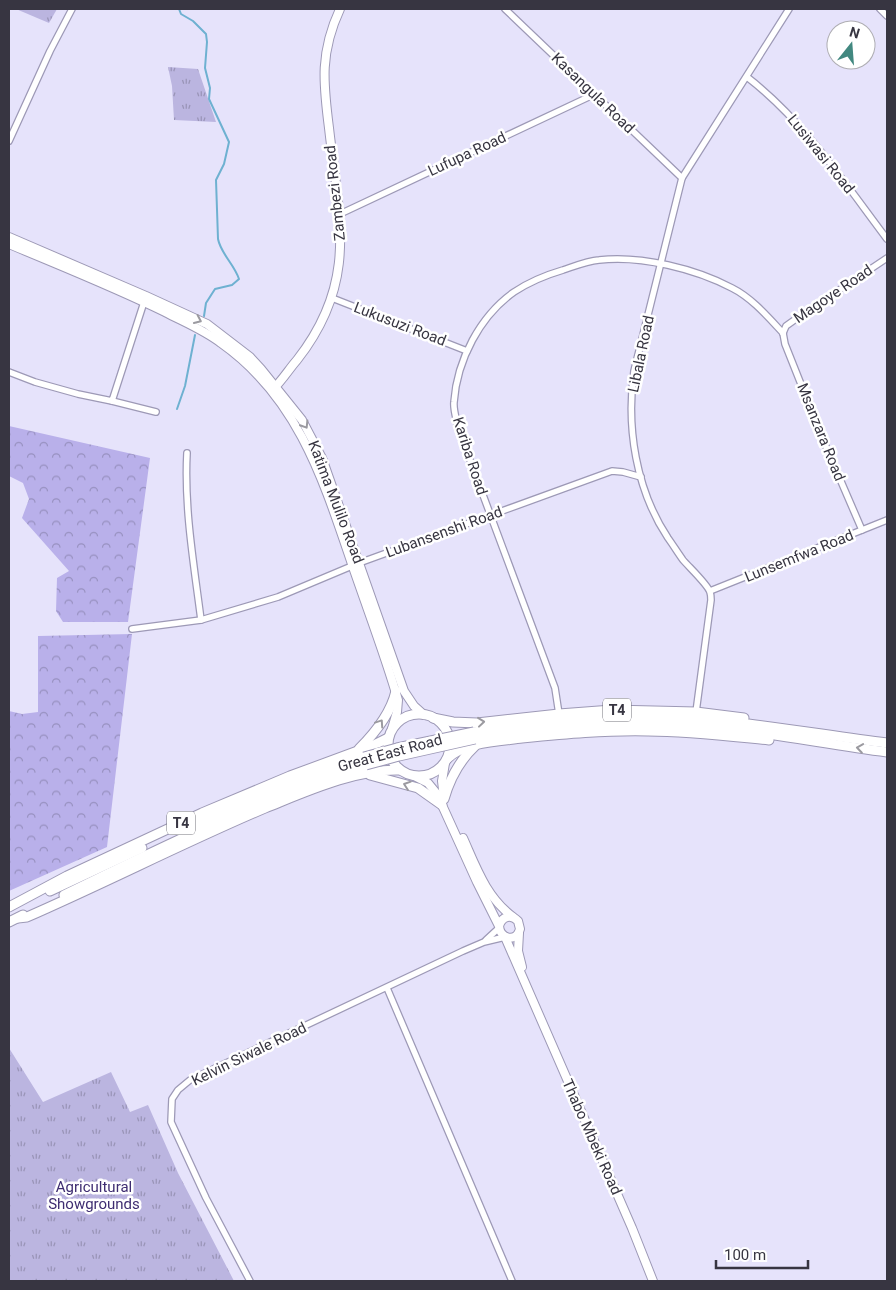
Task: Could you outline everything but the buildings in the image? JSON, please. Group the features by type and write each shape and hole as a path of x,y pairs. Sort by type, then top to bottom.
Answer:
{"main road":[{"name":"Zambezi Road","path":"273,389 305,350 315,334 332,298 340,254 340,214 325,101 324,72 328,41 340,9"},
{"name":"Katima Mulilo Road","path":"9,237 145,299"},
{"name":"Katima Mulilo Road","path":"9,244 208,324 250,357 273,389 302,420 318,449 333,485 396,691 398,706 392,729"},
{"name":"Katima Mulilo Road","path":"356,564 404,690 414,706 429,716"},
{"path":"396,691 392,704 382,721 364,762 386,778 418,788 443,802 455,770 475,739"},
{"name":"Great East Road","path":"429,716 453,722 477,723 612,710 696,712 775,722 799,734 887,752"},
{"path":"414,715 429,716 442,724 448,733 450,744 446,761 431,774 414,776 399,770 389,756 388,738 392,729 404,718 414,715"},
{"name":"Great East Road","path":"9,909 212,816 292,782 364,762 475,739 561,728 647,724 799,734 887,743"},
{"name":"Great East Road","path":"9,922 214,822 364,762 388,738"},
{"name":"Great East Road","path":"446,761 456,751 475,739"},
{"name":"Thabo Mbeki Road","path":"446,761 442,780 443,802 502,935 505,937 632,1228 653,1281"},
{"name":"Great East Road","path":"364,762 384,770 399,770"},
{"name":"Thabo Mbeki Road","path":"414,776 433,787 443,802 487,890 494,900 518,921 520,925 518,951 528,993"},
{"path":"499,927 502,919 509,916 513,917"},
{"path":"505,937 512,938 519,933"}],"street":[{"path":"9,142 50,51 72,9"},
{"name":"Kasangula Road","path":"505,9 682,178"},
{"name":"Libala Road","path":"710,591 683,560 666,536 648,499 632,421 631,394 634,371 682,178 789,9"},
{"path":"880,9 887,16"},
{"name":"Lusiwasi Road","path":"747,77 767,93 808,134 887,239"},
{"name":"Lufupa Road","path":"340,214 594,94"},
{"name":"Magoye Road","path":"783,334 786,326 887,258"},
{"name":"Kariba Road","path":"559,714 555,688 458,428 454,403 460,373 467,351 482,323 498,305 515,291 540,278 587,262 634,260 661,264 697,274 734,289 757,307 783,334"},
{"name":"Lukusuzi Road","path":"332,298 467,351"},
{"path":"112,401 145,299"},
{"name":"Msanzara Road","path":"783,334 785,344 824,442 862,530"},
{"path":"9,372 35,382 78,394 156,412"},
{"path":"187,453 186,472 200,620"},
{"name":"Lubansenshi Road","path":"132,629 200,620 278,597 356,564 612,471 642,477"},
{"name":"Lunsemfwa Road","path":"710,591 887,520"},
{"path":"696,712 711,600 710,591"},
{"name":"Kelvin Siwale Road","path":"484,942 499,927"},
{"name":"Kelvin Siwale Road","path":"250,1281 206,1198 171,1122 172,1099 178,1090 190,1080 484,942 505,937"},
{"path":"387,988 512,1281"}],"green space":[{"path":"16,9 57,9 49,23"},
{"path":"168,67 198,69 216,122 174,120 172,86"},
{"path":"9,426 150,458 128,622 63,622 56,611 57,578 69,571 22,518 29,499 23,483 9,476"},
{"path":"132,634 107,847 9,891 9,711 22,714 38,712 38,636"},
{"name":"Agricultural Showgrounds","path":"9,1048 43,1102 111,1072 130,1112 148,1105 178,1173 234,1281 9,1281"}],"waterway":[{"path":"179,9 181,14 193,21 206,34 205,68 210,88 209,99 229,142 224,164 216,180 218,239 239,279 232,285 215,289 206,303 204,316"},
{"path":"177,409 185,386 195,335"}]}
